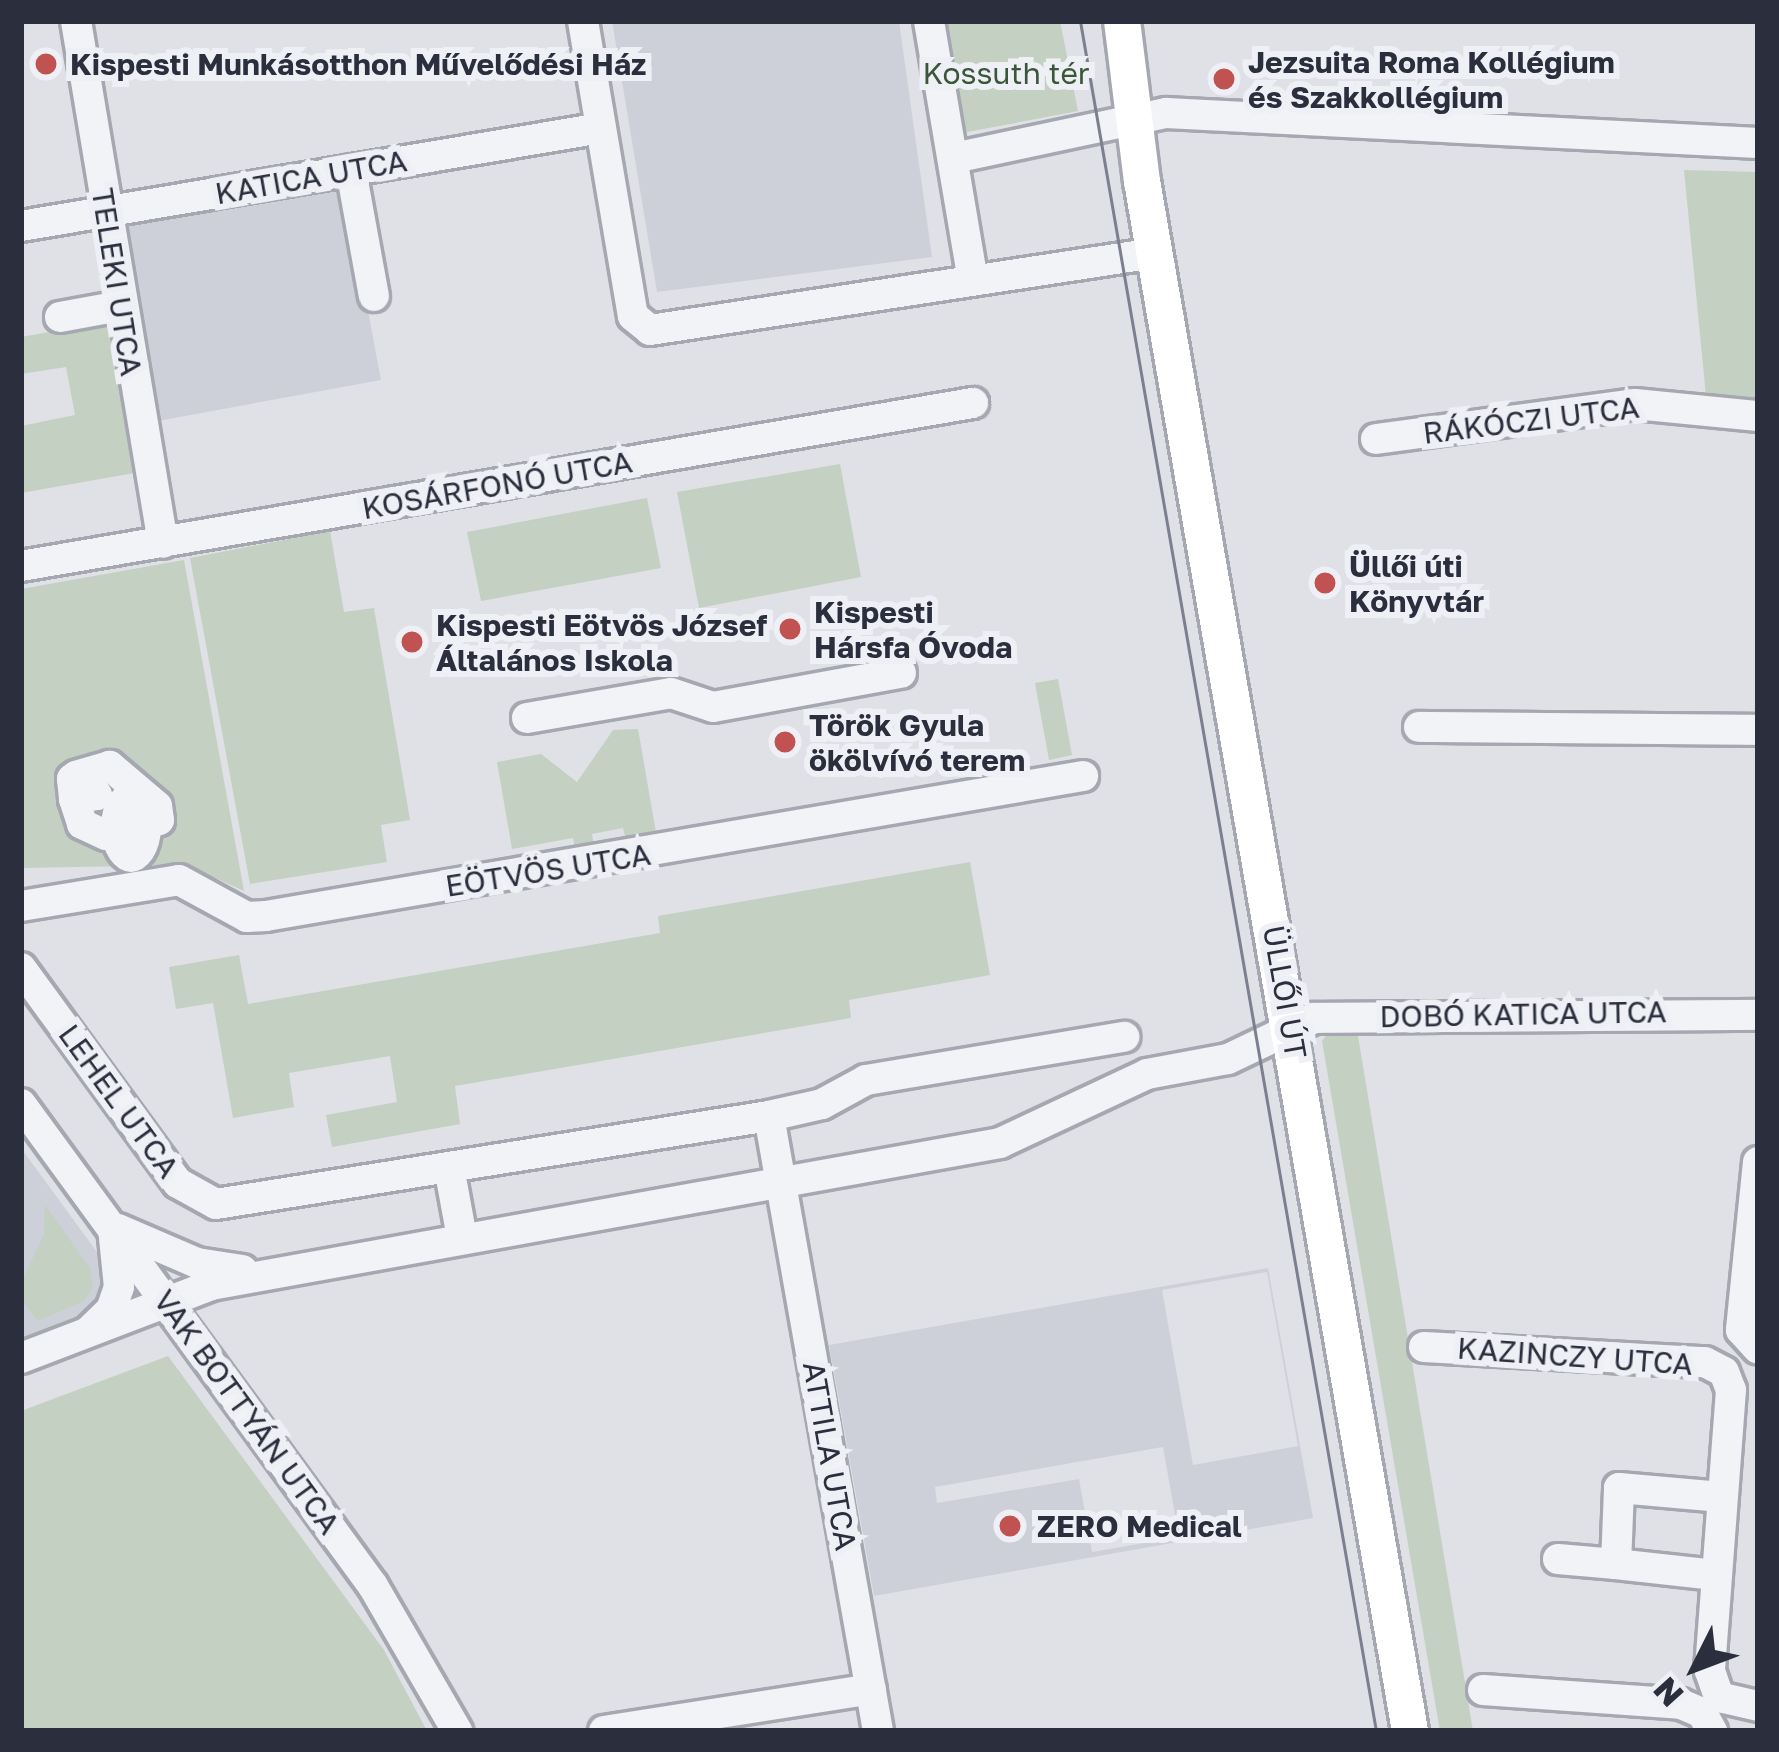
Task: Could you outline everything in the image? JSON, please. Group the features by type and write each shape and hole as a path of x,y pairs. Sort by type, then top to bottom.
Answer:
{"main road":[{"name":"ÜLLŐI ÚT","path":"1122,21 1155,254 1410,1731"}],"street":[{"name":"TELEKI UTCA","path":"76,21 163,543"},
{"path":"583,21 632,316 650,330 1155,254"},
{"path":"929,21 973,280"},
{"path":"954,158 1085,135 1135,116 1758,143"},
{"name":"KATICA UTCA","path":"21,226 601,128"},
{"path":"351,170 374,296"},
{"path":"60,317 120,306"},
{"name":"KOSÁRFONÓ UTCA","path":"21,566 973,403"},
{"name":"RÁKÓCZI UTCA","path":"1376,439 1635,404 1758,416"},
{"path":"527,718 670,693 713,706 901,673"},
{"path":"1419,727 1758,730"},
{"name":"EÖTVÖS UTCA","path":"21,906 179,880 247,917 266,916 1083,776"},
{"name":"LEHEL UTCA","path":"21,968 178,1183 201,1201 238,1202 769,1116 821,1104 866,1080 1124,1037"},
{"name":"DOBÓ KATICA UTCA","path":"1292,1034 1314,1018 1334,1017 1758,1015"},
{"path":"21,1358 167,1302 269,1273 1000,1143 1147,1074 1228,1059 1292,1034"},
{"name":"VAK BOTTYÁN UTCA","path":"21,1104 412,1643 457,1731"},
{"path":"769,1116 782,1180"},
{"path":"1753,1346 1741,1330 1758,1162"},
{"path":"449,1167 462,1238"},
{"name":"ATTILA UTCA","path":"782,1180 878,1731"},
{"path":"85,1335 116,1299 112,1227 197,1263 269,1273"},
{"name":"KAZINCZY UTCA","path":"1424,1347 1705,1362 1724,1372 1731,1390 1722,1497"},
{"path":"1616,1564 1619,1488 1722,1497 1711,1713"},
{"path":"1558,1559 1715,1575"},
{"path":"604,1731 871,1689"},
{"path":"1483,1690 1681,1704 1711,1713 1758,1706"}],"shaded area":[{"path":"612,21 899,21 932,257 657,292"},
{"path":"344,183 381,380 158,421 120,224"},
{"path":"21,1148 124,1289 73,1321 21,1339"},
{"path":"1268,1268 1313,1518 874,1596 829,1345","holes":["1267,1272 1298,1446 1193,1465 1162,1290","1163,1447 1179,1537 1092,1552 1079,1479 937,1503 935,1487"]}],"green space":[{"name":"Kossuth tér","path":"942,21 1060,21 1078,111 962,133"},
{"path":"1684,170 1758,172 1758,401 1706,396"},
{"path":"112,321 140,472 21,493 21,426 75,415 66,367 21,374 21,337"},
{"path":"840,464 861,577 699,608 677,492"},
{"path":"647,498 661,568 481,601 467,532"},
{"path":"330,531 344,612 374,608 410,820 381,825 387,862 250,884 190,558"},
{"path":"184,560 244,891 187,865 21,868 21,589"},
{"path":"1058,679 1072,755 1049,760 1035,683"},
{"path":"638,729 658,844 627,844 623,828 592,834 595,852 576,854 573,838 512,849 497,762 541,754 577,782 613,730"},
{"path":"970,862 990,975 849,1000 851,1018 455,1086 460,1124 332,1147 326,1115 397,1102 390,1056 289,1073 294,1107 233,1118 213,1003 176,1009 169,967 239,955 248,1004 660,933 658,916"},
{"path":"1328,1033 1358,1036 1473,1731 1440,1731 1322,1041"},
{"path":"45,1205 90,1268 93,1288 84,1301 38,1321 21,1299 21,1283 44,1234"},
{"path":"168,1356 384,1650 427,1731 21,1731 21,1411"}],"tram line":[{"path":"1080,21 1376,1731"}],"place":[{"name":"Kispesti Munkásotthon Művelődési Ház","path":"46,64"},
{"name":"Jezsuita Roma Kollégium és Szakkollégium","path":"1224,79"},
{"name":"Üllői úti Könyvtár","path":"1325,583"},
{"name":"Kispesti Hársfa Óvoda","path":"790,629"},
{"name":"Kispesti Eötvös József Általános Iskola","path":"412,642"},
{"name":"Török Gyula ökölvívó terem","path":"785,742"},
{"name":"ZERO Medical","path":"1010,1526"}]}
